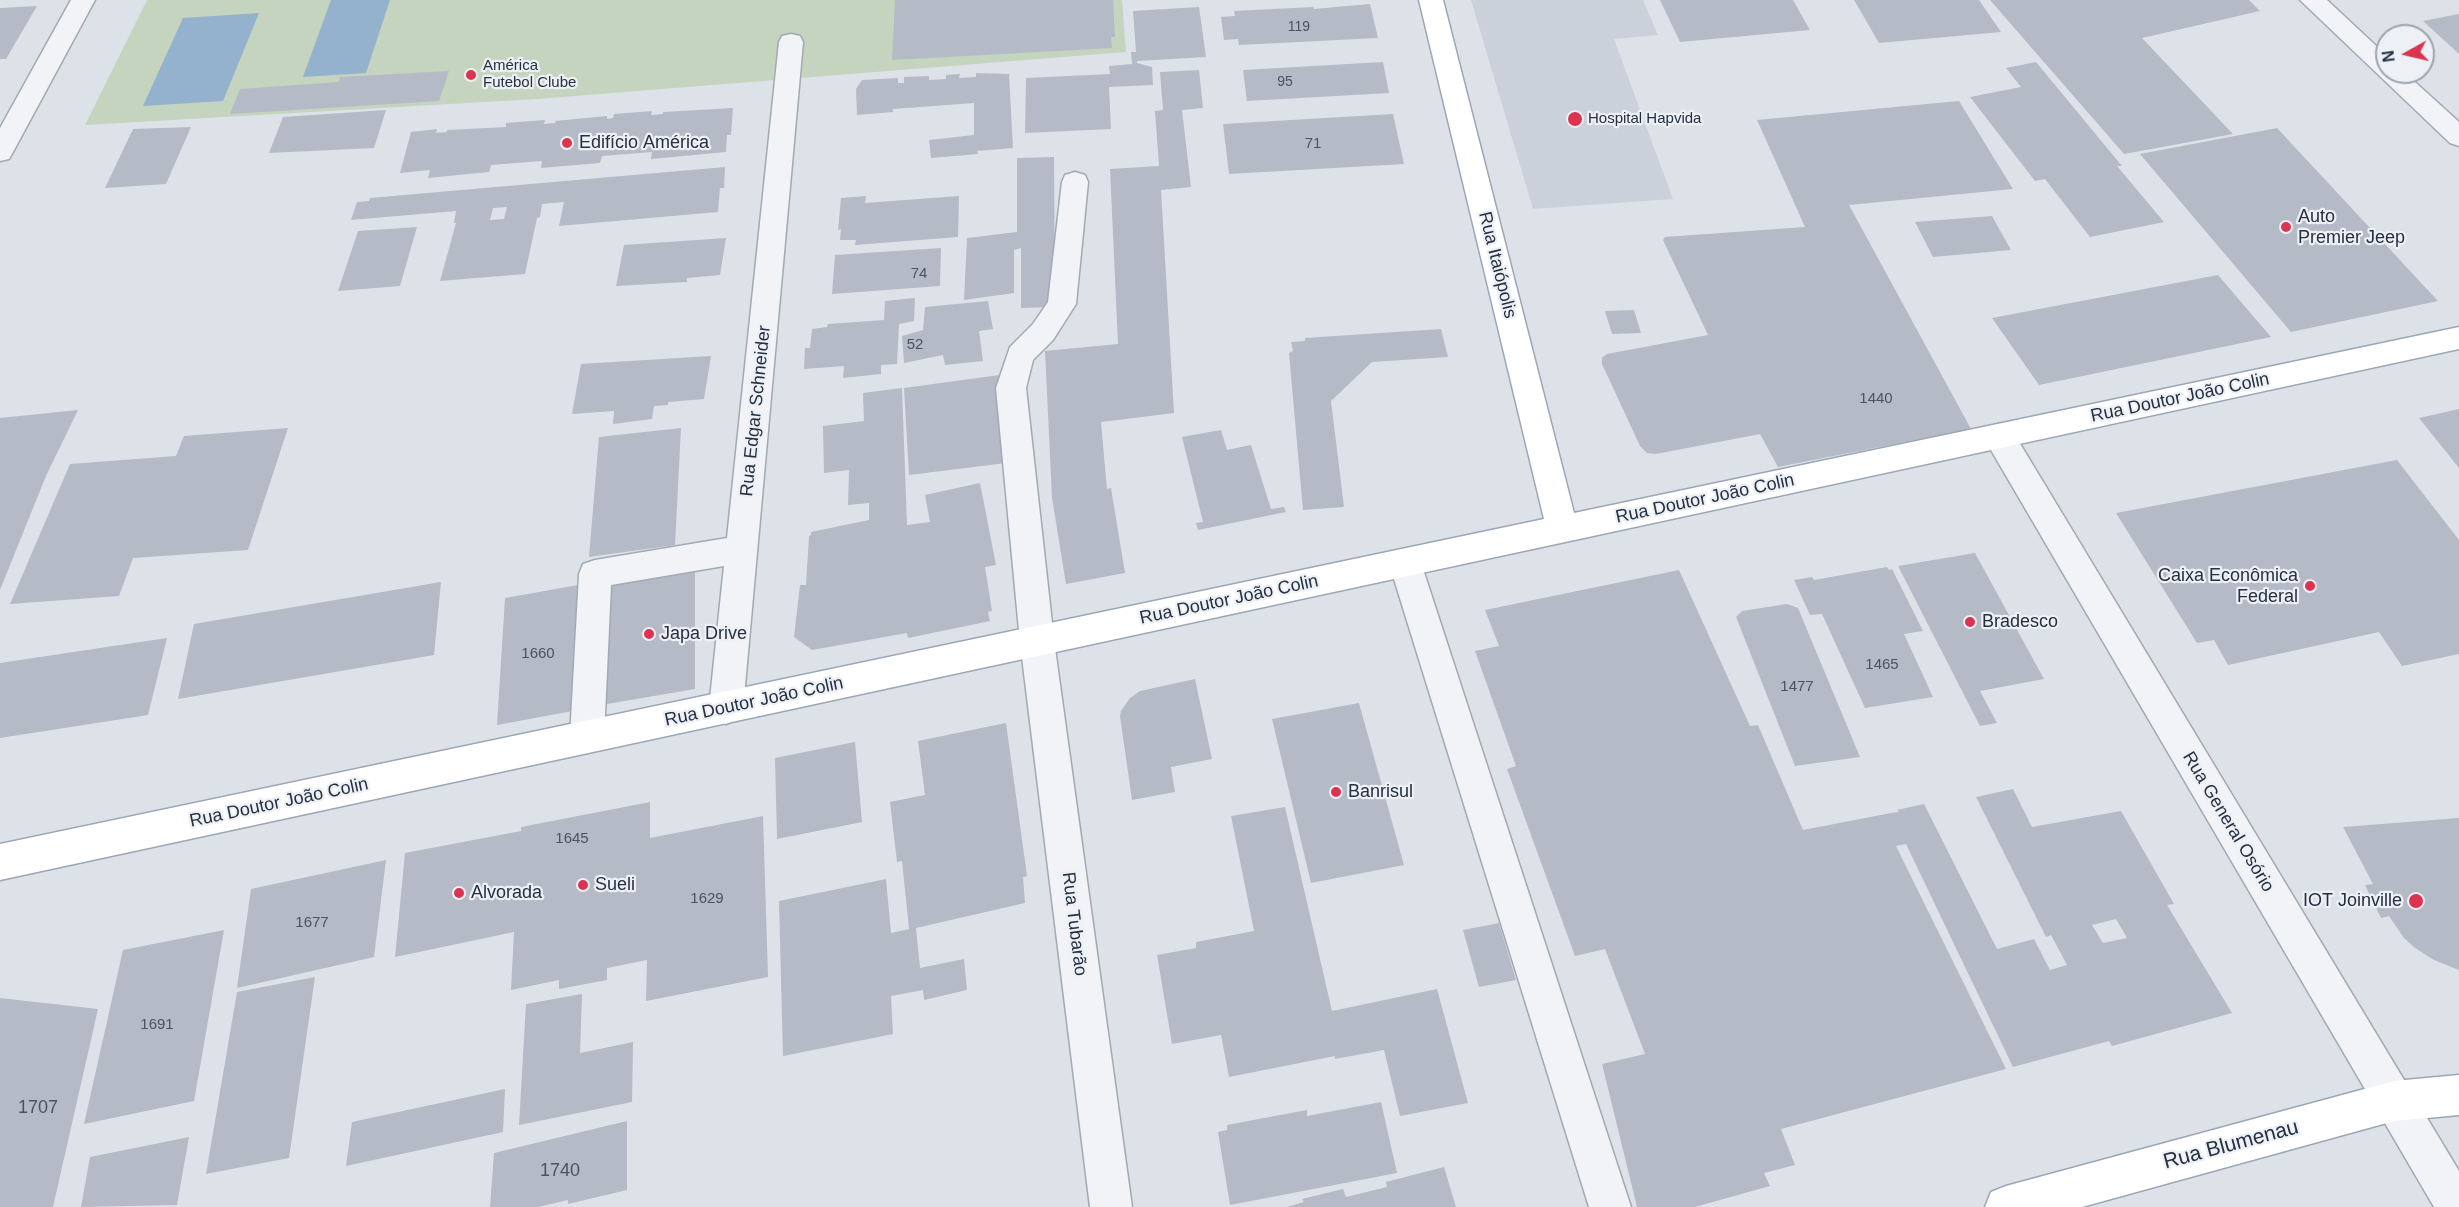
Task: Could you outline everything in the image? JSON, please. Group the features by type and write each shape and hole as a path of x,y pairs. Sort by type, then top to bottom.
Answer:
{"main road":[{"name":"Rua Itaiópolis","path":"1431,0 1562,530"},
{"name":"Rua Doutor João Colin","path":"0,862 2459,338"},
{"name":"Rua Blumenau","path":"2006,1207 2394,1101 2459,1095"}],"street":[{"path":"0,152 83,0"},
{"path":"2312,0 2375,59"},
{"name":"Rua Edgar Schneider","path":"726,708 791,42"},
{"path":"2402,84 2459,137"},
{"name":"Rua Tubarão","path":"1075,182 1062,304 1043,332 1020,355 1011,388 1037,641 1111,1207"},
{"name":"Rua General Osório","path":"1999,436 2457,1207"},
{"path":"587,737 595,574 742,549"},
{"path":"1405,563 1610,1207"}],"shaded area":[{"name":"Hospital Hapvida","path":"1471,0 1643,0 1658,35 1614,39 1673,199 1533,209"}],"green space":[{"name":"América Futebol Clube","path":"147,0 1122,0 1126,52 537,99 85,125"}],"water":[{"path":"331,0 390,0 366,73 303,77"},
{"path":"259,13 223,101 143,106 183,18"}],"building":[{"path":"895,0 1113,0 1115,37 1111,37 1112,48 892,60"},
{"path":"1660,0 1793,0 1810,30 1680,42"},
{"path":"1854,0 1979,0 2001,32 1879,43"},
{"path":"1990,0 2249,0 2260,11 2142,38 2233,134 2124,154"},
{"path":"1370,4 1378,38 1239,45 1238,39 1224,40 1221,17 1235,16 1234,11 1313,7 1314,9"},
{"path":"37,6 6,59 0,59 0,8"},
{"path":"1199,7 1206,57 1137,61 1137,63 1152,67 1153,85 1109,87 1111,129 1025,133 1026,78 1110,74 1109,66 1132,64 1131,52 1136,52 1133,11"},
{"path":"2459,14 2459,54 2435,32 2435,24 2426,24 2423,21"},
{"path":"1383,62 1389,93 1247,101 1243,70"},
{"path":"2036,62 2122,166 2117,166 2164,222 2090,237 2045,179 2035,181 1970,97 2021,87 2006,68"},
{"path":"1199,70 1203,108 1182,110 1191,187 1161,190 1174,413 1101,422 1107,489 1111,488 1125,573 1066,584 1052,498 1045,351 1118,344 1110,169 1159,166 1155,111 1163,110 1160,72"},
{"path":"449,71 439,101 230,114 240,89 339,82 340,77"},
{"path":"976,73 1009,74 1013,148 931,158 929,140 974,135 974,103 893,109 893,112 857,115 856,89 862,80 898,78 898,83 904,83 904,77 929,76 929,80 946,79 946,75 960,74 959,78 976,77"},
{"path":"1959,101 2013,189 1849,205 1971,429 1778,467 1760,434 1656,454 1647,453 1640,446 1602,364 1602,358 1607,354 1708,335 1663,240 1665,237 1805,227 1757,120"},
{"name":"Edifício América","path":"733,108 731,135 727,135 726,152 651,159 652,152 602,156 600,163 541,168 542,161 491,165 489,172 428,178 430,170 400,173 411,132 437,129 436,133 447,132 447,130 506,127 506,123 545,120 544,124 607,116 607,119 613,118 614,114 652,111 651,115 663,114 663,112"},
{"path":"386,110 374,148 269,153 283,117"},
{"path":"1393,114 1404,164 1229,174 1223,124"},
{"path":"191,127 166,184 105,188 133,129"},
{"name":"Auto Premier Jeep","path":"2277,128 2438,301 2291,332 2140,154"},
{"path":"1054,157 1055,307 1021,308 1021,248 1014,250 1014,293 964,300 967,238 1017,232 1017,158"},
{"path":"725,167 724,188 720,188 718,212 559,226 564,202 542,204 525,274 440,281 456,223 454,223 456,211 351,220 357,202 369,201 370,198","holes":["507,207 504,219 490,220 493,208"]},
{"path":"866,196 865,203 959,196 958,237 855,245 856,240 840,240 841,229 838,230 841,198"},
{"path":"1992,216 2011,250 1933,257 1915,222"},
{"path":"417,227 400,286 338,291 358,231"},
{"path":"726,238 720,275 687,278 687,282 616,286 624,245"},
{"path":"941,248 940,286 832,294 835,255"},
{"path":"2218,275 2271,337 2039,385 1992,318"},
{"path":"915,298 914,321 899,324 897,364 881,365 881,374 843,378 844,366 804,369 805,348 810,348 812,329 827,327 828,324 884,320 885,301"},
{"path":"988,301 993,329 979,331 983,361 945,365 943,355 904,363 902,336 923,330 925,307"},
{"path":"1634,310 1641,333 1612,334 1605,311"},
{"path":"1441,329 1448,357 1372,362 1331,401 1344,507 1303,510 1289,353 1293,351 1291,342 1305,341 1305,338"},
{"path":"711,356 704,399 668,402 668,405 654,406 652,419 613,424 614,411 572,414 581,364"},
{"path":"1007,374 1014,462 909,475 904,388"},
{"path":"902,388 907,525 930,522 925,495 980,483 996,565 985,567 992,611 988,612 990,621 908,638 907,633 812,650 794,637 800,585 806,585 809,536 811,532 869,520 869,503 848,505 849,470 824,473 823,426 864,421 863,393"},
{"path":"2459,409 2459,468 2419,418"},
{"path":"78,410 46,476 0,590 0,418"},
{"path":"288,428 248,550 133,558 119,596 10,604 70,464 176,456 184,436"},
{"path":"681,428 675,545 589,557 599,437"},
{"path":"1221,430 1227,450 1251,445 1271,509 1284,507 1286,512 1198,530 1196,523 1203,522 1182,437"},
{"name":"Caixa Econômica Federal","path":"2397,460 2459,540 2459,654 2402,666 2379,632 2228,665 2214,640 2197,643 2116,513"},
{"name":"Bradesco","path":"1975,553 2044,679 1980,691 1997,723 1980,726 1898,566"},
{"name":"Japa Drive","path":"695,565 695,689 601,705 606,580"},
{"path":"1887,567 1889,570 1892,569 1923,631 1904,634 1933,697 1865,708 1822,614 1810,615 1794,580 1812,577 1814,580"},
{"path":"1679,570 1750,726 1758,725 1803,830 1899,812 1897,810 1924,804 1997,949 2034,939 2050,970 2067,965 2051,935 2046,937 1976,797 2013,789 2032,827 2121,811 2174,904 2167,905 2232,1013 2112,1046 2109,1041 2013,1067 1906,844 1896,846 2006,1069 1781,1129 1795,1165 1764,1173 1770,1186 1695,1207 1637,1207 1602,1064 1645,1054 1605,949 1575,956 1507,769 1516,766 1475,651 1499,646 1485,610","holes":["2116,919 2127,938 2103,943 2092,925"]},
{"path":"441,582 434,655 178,699 194,624"},
{"path":"578,585 573,711 497,725 505,598"},
{"path":"1787,604 1798,608 1860,757 1795,766 1736,617 1742,611"},
{"path":"167,638 148,715 0,738 0,663"},
{"path":"1195,679 1212,759 1171,767 1175,792 1132,800 1121,711 1130,698 1140,691"},
{"name":"Banrisul","path":"1359,703 1404,865 1311,883 1272,719"},
{"path":"1006,723 1027,876 1023,877 1025,903 916,928 920,968 964,959 967,990 924,1000 923,990 891,996 893,1034 783,1056 779,901 886,879 891,933 909,929 902,861 897,862 890,802 925,795 918,741"},
{"path":"855,742 862,822 777,839 775,758"},
{"path":"650,802 650,838 763,816 768,977 646,1001 647,960 607,968 607,980 559,989 559,980 511,990 514,932 395,957 405,853 521,831 521,827"},
{"path":"1285,807 1332,1011 1437,989 1468,1103 1400,1116 1384,1050 1335,1059 1335,1056 1229,1077 1221,1035 1172,1044 1157,955 1196,948 1196,942 1254,931 1231,816"},
{"name":"IOT Joinville","path":"2459,818 2459,970 2434,960 2415,948 2404,938 2389,916 2381,918 2365,885 2373,884 2343,827"},
{"path":"386,860 374,957 237,988 251,889"},
{"path":"1499,923 1516,980 1479,987 1463,930"},
{"path":"224,930 194,1101 84,1124 123,950"},
{"path":"315,977 289,1158 206,1174 237,992"},
{"path":"582,994 580,1053 633,1042 632,1102 519,1125 526,1004"},
{"path":"0,998 98,1009 53,1207 0,1207"},
{"path":"505,1089 503,1132 346,1166 352,1122"},
{"path":"1381,1102 1397,1173 1230,1205 1218,1132 1227,1130 1227,1125 1307,1110 1307,1116"},
{"path":"627,1121 627,1190 568,1204 568,1200 538,1207 490,1207 494,1153"},
{"path":"189,1137 177,1205 81,1207 90,1157"},
{"path":"1444,1167 1456,1207 1287,1207 1304,1202 1302,1199 1343,1189 1346,1197 1387,1187 1386,1182"}],"place":[{"name":"América Futebol Clube","path":"471,75"},
{"name":"Hospital Hapvida","path":"1575,119"},
{"name":"Edifício América","path":"567,143"},
{"name":"Auto Premier Jeep","path":"2286,227"},
{"name":"Caixa Econômica Federal","path":"2310,586"},
{"name":"Bradesco","path":"1970,622"},
{"name":"Japa Drive","path":"649,634"},
{"name":"Banrisul","path":"1336,792"},
{"name":"Sueli","path":"583,885"},
{"name":"Alvorada","path":"459,893"},
{"name":"IOT Joinville","path":"2416,901"}]}
